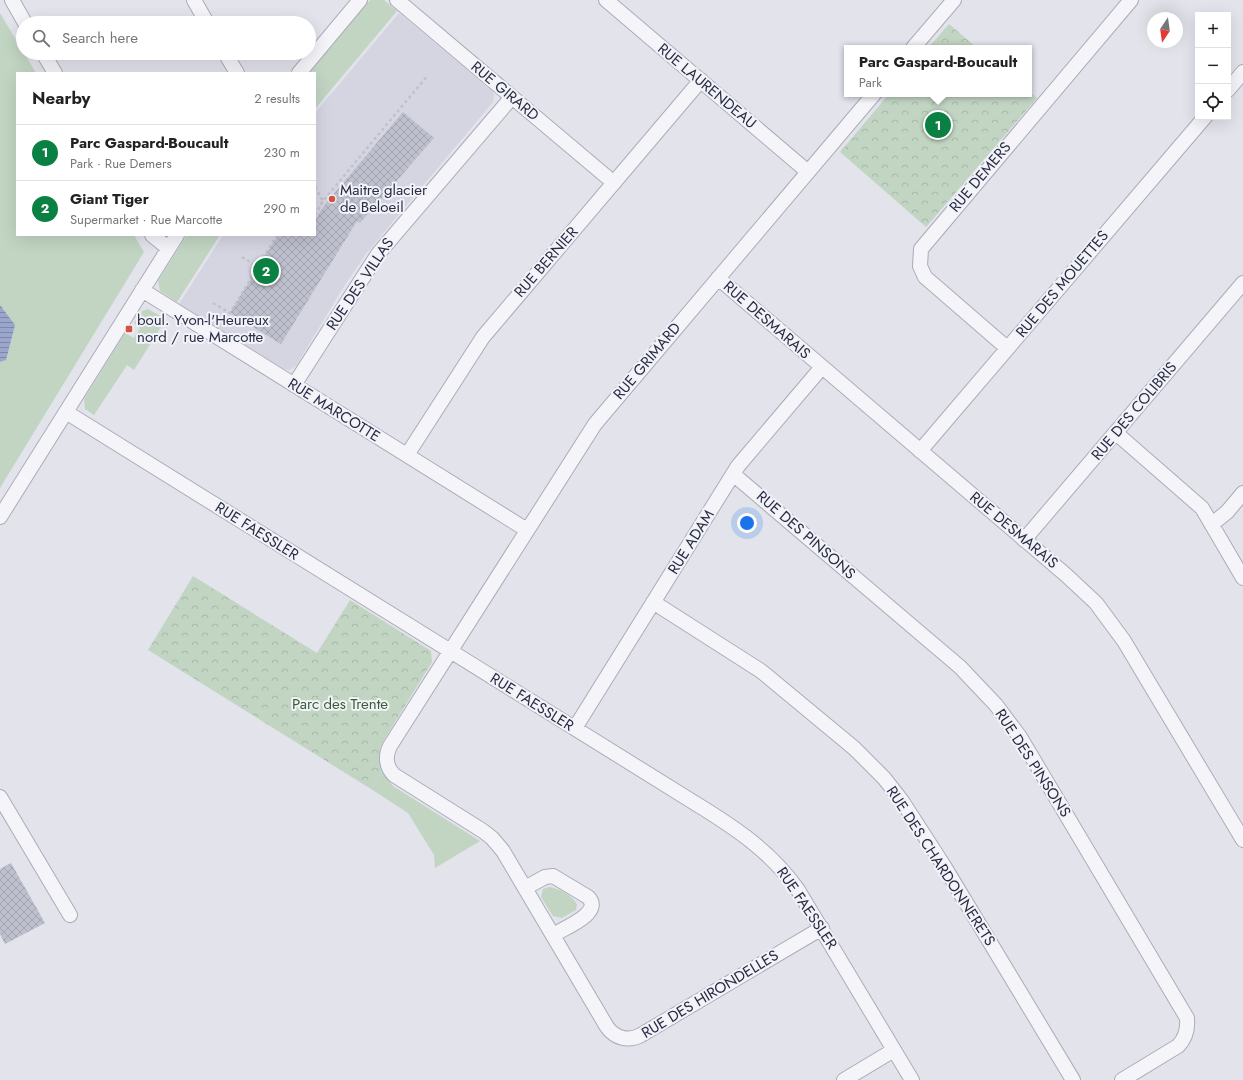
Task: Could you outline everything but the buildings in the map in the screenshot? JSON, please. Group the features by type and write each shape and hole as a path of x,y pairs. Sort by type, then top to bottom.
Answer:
{"street":[{"path":"12,0 21,16"},
{"path":"194,0 203,16"},
{"path":"316,53 360,0"},
{"name":"RUE GIRARD","path":"397,0 614,183"},
{"name":"RUE LAURENDEAU","path":"606,0 808,172"},
{"path":"916,45 954,0"},
{"name":"RUE DEMERS","path":"1007,348 926,277 920,266 921,249 1131,0"},
{"path":"47,60 54,72"},
{"path":"229,60 236,72"},
{"path":"300,72 310,60"},
{"path":"1231,86 1243,72"},
{"name":"RUE BERNIER","path":"407,455 483,337 701,80"},
{"name":"RUE DES VILLAS","path":"294,386 378,254 512,97"},
{"name":"RUE GRIMARD","path":"450,652 595,424 871,97"},
{"name":"RUE DES MOUETTES","path":"920,451 1202,120"},
{"path":"153,236 168,248"},
{"path":"0,517 176,236"},
{"name":"RUE DESMARAIS","path":"718,278 1084,591 1115,627 1243,840"},
{"name":"RUE DES COLIBRIS","path":"1024,540 1243,283"},
{"name":"RUE MARCOTTE","path":"142,290 527,530"},
{"name":"RUE ADAM","path":"575,728 733,474 748,453 822,367"},
{"name":"RUE FAESSLER","path":"66,412 450,652 575,728 752,840 773,859 791,880 822,928 912,1080"},
{"path":"1116,433 1196,501 1205,512 1243,578"},
{"name":"RUE DES PINSONS","path":"733,474 960,667 996,706 1020,737 1187,1018 1187,1031 1178,1046 1122,1080"},
{"path":"1212,524 1226,512 1243,492"},
{"name":"RUE DES CHARDONNERETS","path":"653,602 761,671 854,748 884,778 902,801 944,866 1073,1080"},
{"name":"RUE DES HIRONDELLES","path":"450,652 390,746 387,753 388,765 391,772 401,780 492,838 503,852 526,888 609,1030 620,1038 628,1039 641,1036 822,928"},
{"path":"0,797 70,915"},
{"path":"526,888 545,877 553,876 588,897 591,901 592,909 589,914 553,935"},
{"path":"844,1080 894,1050"}],"path":[{"path":"316,214 323,201 328,197 428,74"},
{"path":"316,189 323,201"},
{"path":"213,303 230,313 276,236"},
{"path":"242,258 258,267"}],"shaded area":[{"path":"399,13 492,91 494,95 493,102 365,255 341,291 296,366 289,370 284,369 179,304 222,236 316,236 316,112"}],"green space":[{"path":"370,0 384,0 397,11 316,108 316,72 310,72"},
{"path":"0,13 16,40 16,60 28,60 35,72 16,72 16,236 135,236 144,252 0,488"},
{"path":"949,24 974,45 931,45"},
{"path":"1032,94 1037,98 926,227 840,152 886,97 1032,97"},
{"path":"186,236 219,236 177,302 160,291 158,281"},
{"path":"148,309 166,319 134,370 127,365 94,415 85,409 84,399 125,333 134,338 140,328 134,323 142,311"},
{"name":"Parc des Trente","path":"193,576 317,653 350,600 431,651 432,662 382,743 379,755 382,772 371,789 148,650"},
{"path":"382,772 393,786 480,841 435,868 434,855 408,813 371,789"},
{"path":"549,887 561,891 573,899 577,905 576,910 562,918 553,916 541,897 543,889"}],"water":[{"path":"0,305 15,325 6,360 0,362"}],"place":[{"name":"Parc Gaspard-Boucault","path":"938,125"},
{"name":"Maitre glacier de Beloeil","path":"332,199"},
{"name":"Giant Tiger","path":"266,271"},
{"name":"boul. Yvon-l'Heureux nord / rue Marcotte","path":"129,329"}]}
